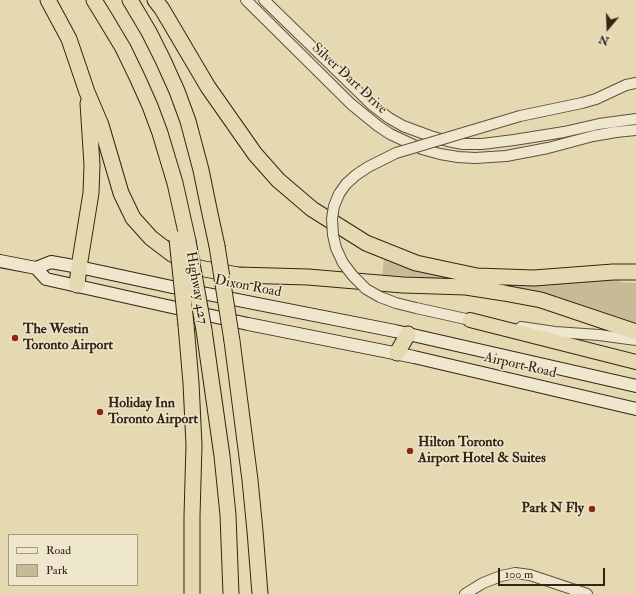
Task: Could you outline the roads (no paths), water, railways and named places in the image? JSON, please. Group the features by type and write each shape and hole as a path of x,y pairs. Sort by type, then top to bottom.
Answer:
{"highway":[{"path":"48,0 69,38 87,92 101,125 121,193 133,218 151,238 172,254 199,268 238,275 308,277 403,285 466,288 504,293 541,300 636,332"},
{"name":"Highway 427","path":"94,0 123,48 150,106 176,183 182,240 204,330 217,418 228,522 232,594"},
{"name":"Highway 427","path":"130,0 149,32 177,91 188,121 210,209 232,341 250,480 260,594"},
{"path":"155,0 162,9 208,87 255,154 278,180 312,209 366,243 416,263 477,276 534,278 613,272 636,272"},
{"path":"77,285 91,193 92,165 87,92"},
{"path":"182,240 194,445 192,594"},
{"path":"470,320 636,362"},
{"path":"397,353 408,334"}],"main road":[{"name":"Dixon Road","path":"0,261 36,268 51,262 79,267 408,334"},
{"name":"Dixon Road","path":"36,268 46,279 248,324 397,353"},
{"name":"Airport Road","path":"408,334 636,386"},
{"name":"Airport Road","path":"397,353 636,409"}],"street":[{"name":"Silver Dart Drive","path":"246,0 351,104 390,134 422,149 464,158 506,156 548,148 593,136 636,130"},
{"name":"Silver Dart Drive","path":"264,0 372,105 389,118 403,126 430,136 463,144 482,144 564,132 599,124 636,119"},
{"path":"636,82 596,99 520,116 396,154 374,164 356,175 346,184 339,194 334,206 332,219 336,248 343,263 352,276 366,289 380,297 416,308 470,320 554,332 599,335 636,340"},
{"path":"465,594 483,583 501,576 515,573 530,575 587,594"}],"place":[{"name":"The Westin Toronto Airport","path":"15,338"},
{"name":"Holiday Inn Toronto Airport","path":"100,412"},
{"name":"Hilton Toronto Airport Hotel & Suites","path":"410,451"},
{"name":"Park N Fly","path":"592,509"}]}
